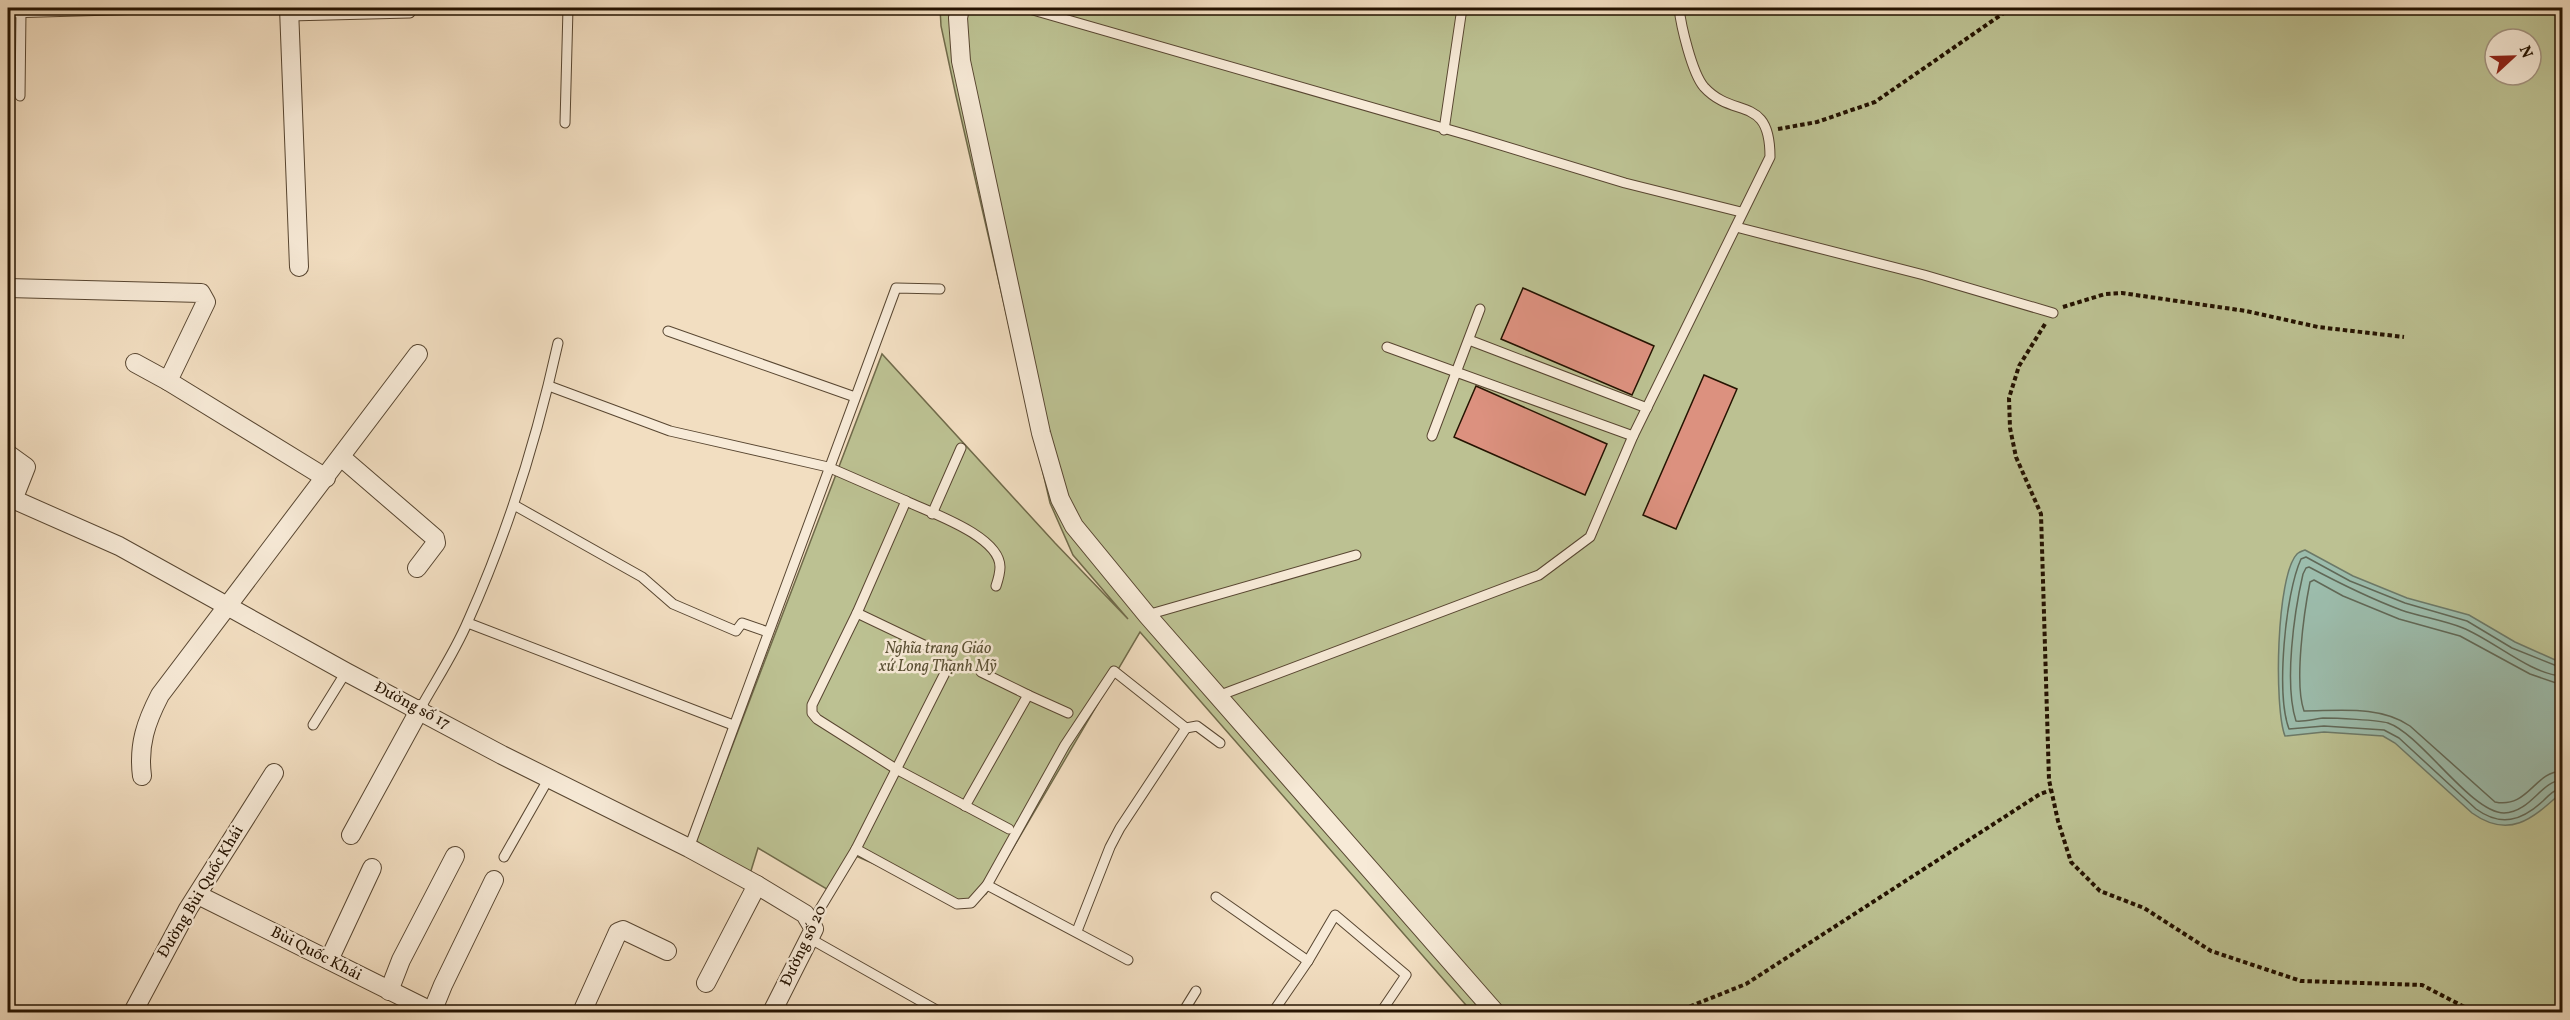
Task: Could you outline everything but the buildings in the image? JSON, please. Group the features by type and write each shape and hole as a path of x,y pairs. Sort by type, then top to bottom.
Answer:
{"street":[{"path":"960,8 958,18 961,61 1041,433 1060,499 1074,526 1147,615 1495,1012"},
{"path":"289,12 299,267"},
{"path":"8,288 201,293 206,302 168,381"},
{"path":"142,776 140,759 142,737 160,695 418,354"},
{"path":"135,363 326,478"},
{"path":"8,454 26,467 10,498"},
{"path":"341,457 435,538 436,543 417,568"},
{"name":"Đường số 17","path":"10,498 119,546 346,672 757,885 805,914 811,930"},
{"path":"351,835 420,710"},
{"name":"Đường Bùi Quốc Khái","path":"133,1012 188,909 274,773"},
{"path":"389,991 401,960 455,856"},
{"path":"329,960 372,868"},
{"path":"433,1012 442,985 494,880"},
{"path":"706,983 757,885"},
{"name":"Bùi Quốc Khái","path":"198,895 433,1012"},
{"path":"582,1012 618,932 623,930 632,933 668,951"},
{"name":"Đường số 20","path":"771,1012 811,930"}],"lane":[{"path":"8,13 181,8"},
{"path":"565,123 568,8"},
{"path":"1026,8 1625,183 1741,212"},
{"path":"1444,129 1462,8"},
{"path":"1218,696 1539,575 1590,537 1633,436 1770,157 1769,131 1749,110 1724,103 1703,86 1688,50 1679,8"},
{"path":"20,96 21,12"},
{"path":"289,12 410,13"},
{"path":"1736,227 1924,275 2053,313"},
{"path":"688,848 896,288 940,290"},
{"path":"1432,436 1480,309"},
{"path":"668,331 855,397"},
{"path":"1469,340 1647,408"},
{"path":"420,710 468,623 514,505 549,386 558,343"},
{"path":"1387,347 1633,436"},
{"path":"549,386 670,431 828,467 906,501 976,535 989,544 1000,566 996,586"},
{"path":"932,514 961,448"},
{"path":"906,501 857,613 812,705 812,712 817,719 896,769 1009,829"},
{"path":"514,505 642,577 673,604 735,631 742,623 768,633"},
{"path":"1147,615 1356,555"},
{"path":"857,613 924,645"},
{"path":"468,623 733,725"},
{"name":"Đường số 20","path":"811,930 856,849 949,665"},
{"path":"856,849 957,904 970,903 987,885 1065,745 1114,671 1186,728"},
{"path":"313,725 346,672"},
{"path":"981,672 1068,713"},
{"path":"965,806 1028,695"},
{"path":"1077,932 1110,847 1120,828 1186,728 1197,726 1220,742"},
{"path":"504,857 549,778"},
{"path":"987,885 1128,960"},
{"path":"1216,897 1308,961"},
{"path":"1273,1012 1308,961 1335,915 1406,975 1381,1012"},
{"path":"811,930 940,1012"},
{"path":"1183,1012 1196,991"}],"path":[{"path":"1769,131 1817,122 1875,102 2011,8"},
{"path":"2404,337 2318,327 2246,311 2122,293 2085,299 2053,313 2036,336 2019,366 2009,398 2010,428 2016,458 2041,514 2049,780 2072,862 2100,891 2144,908 2211,951 2301,981 2422,985 2474,1012"},
{"path":"1676,1012 1746,984 2040,794 2051,790"}],"green space":[{"name":"Nghĩa trang Giáo xứ Long Thạnh Mỹ","path":"940,8 2562,8 2562,1012 1472,1012 1140,632 986,894 967,904 849,853 830,891 758,848 750,874 696,841 882,354 1128,619 1073,555 1050,503 941,26"}],"water":[{"path":"2305,550 2353,576 2407,598 2469,615 2515,642 2562,663 2562,792 2531,817 2510,825 2498,825 2472,813 2395,743 2383,736 2324,732 2285,736 2281,721 2278,672 2281,614 2290,567 2297,554"}]}
